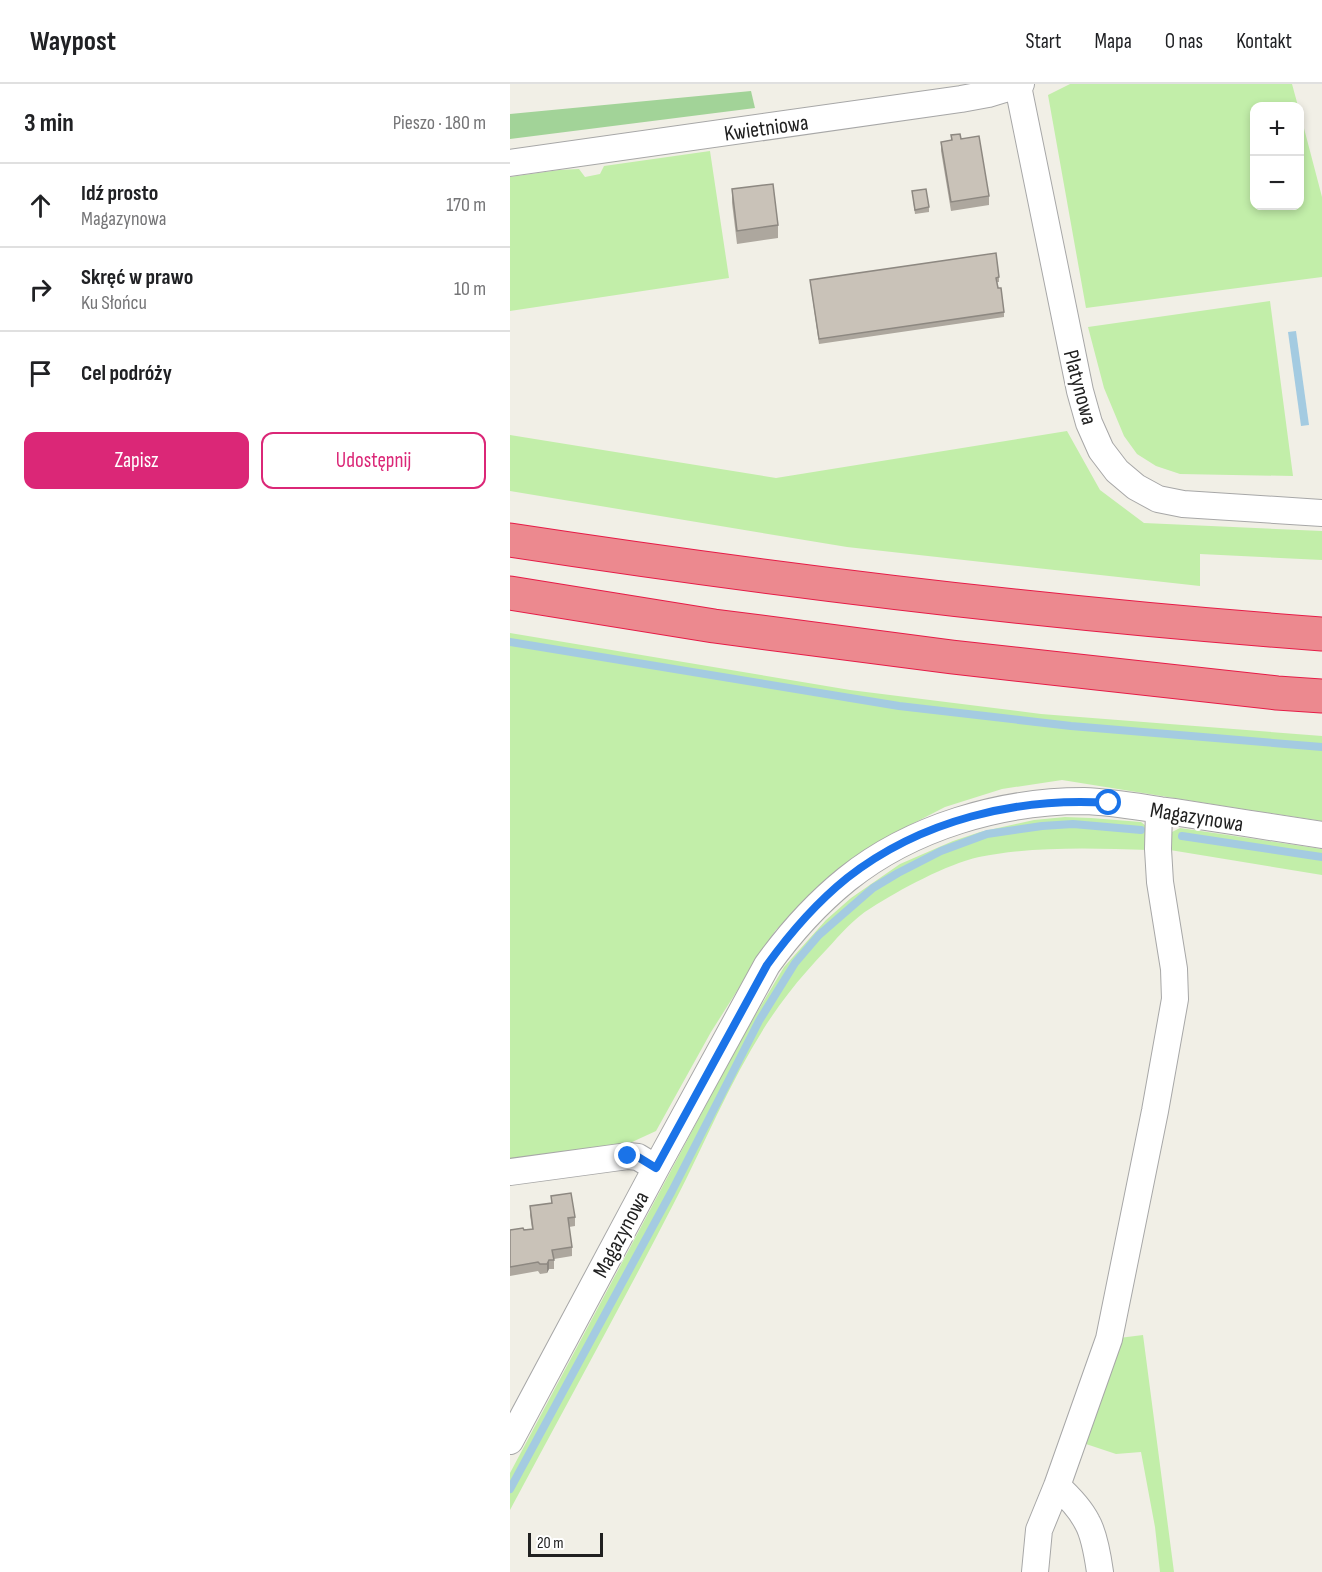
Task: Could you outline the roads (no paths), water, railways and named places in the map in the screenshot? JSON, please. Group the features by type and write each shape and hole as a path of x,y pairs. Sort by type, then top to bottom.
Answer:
{"highway":[{"path":"510,540 763,577 1221,627 1322,634"},
{"path":"510,593 714,626 952,657 1276,693 1322,696"}],"street":[{"name":"Kwietniowa","path":"510,163 961,99 1019,85"},
{"name":"Platynowa","path":"1019,85 1080,391 1089,423 1101,450 1117,471 1136,488 1158,499 1183,504 1322,513"},
{"name":"Magazynowa","path":"510,1441 767,965 803,919 848,878 903,843 930,831 966,818 1031,804 1086,801 1109,803 1322,835"},
{"path":"1035,1572 1039,1530 1109,1339 1175,999 1174,969 1160,882 1158,810"},
{"path":"510,1172 628,1156 638,1157 656,1168"},
{"path":"1057,1486 1072,1500 1088,1523 1099,1560 1100,1572"}],"water":[{"path":"1296,331 1309,425 1301,426 1288,332"}],"waterway":[{"path":"510,642 899,706 1071,726 1322,747"},
{"path":"510,1489 672,1191 759,1021 795,963 819,935 873,888 941,851 987,834 1073,824 1141,830"},
{"path":"1182,836 1322,857"}]}
